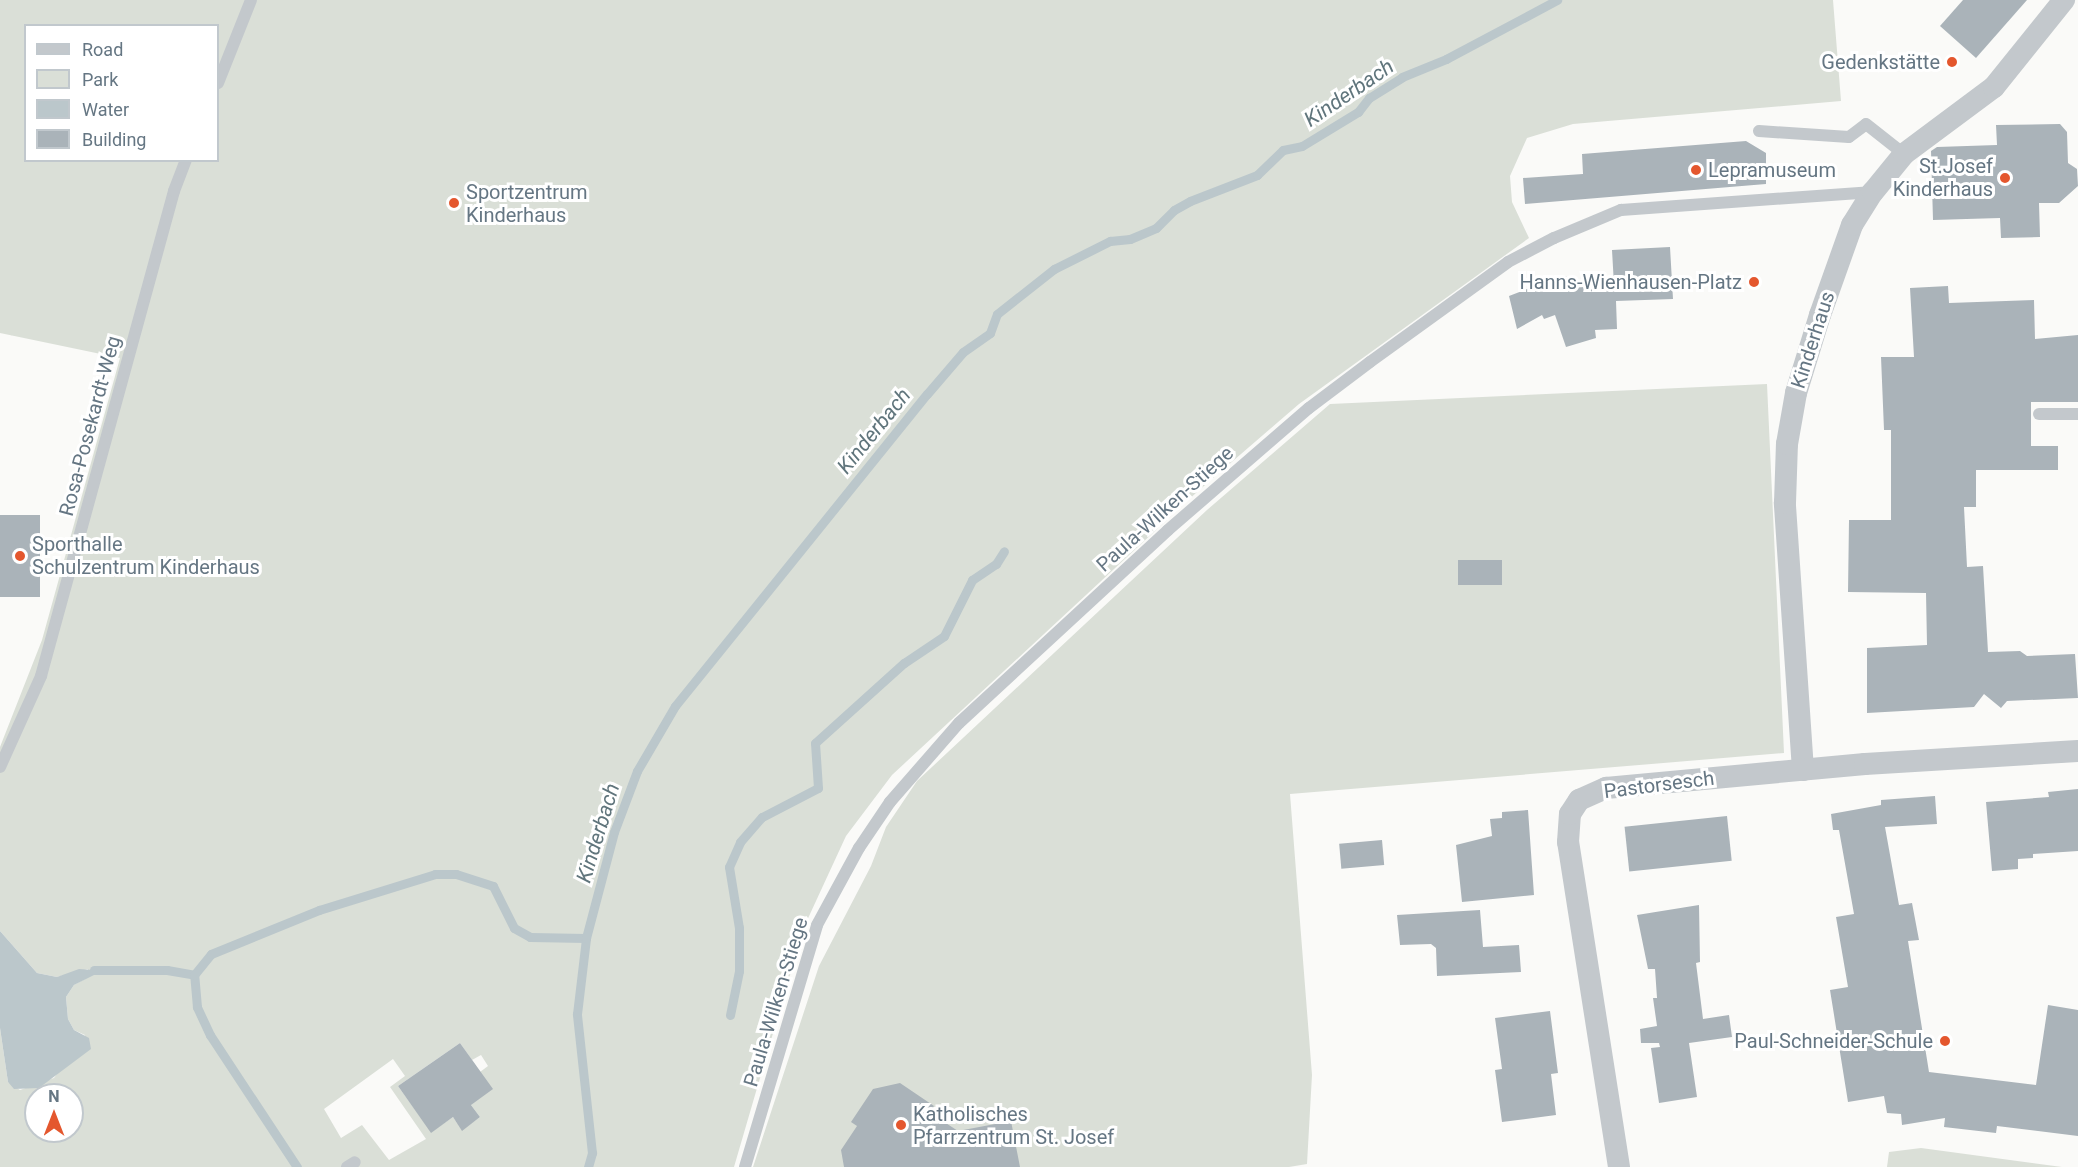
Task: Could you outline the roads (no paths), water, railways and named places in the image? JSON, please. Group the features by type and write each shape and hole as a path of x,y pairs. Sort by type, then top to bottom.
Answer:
{"street":[{"name":"Kinderhaus","path":"1803,770 1785,503 1786,444 1796,393 1820,315 1852,225 1873,192 1904,154 1994,87 2064,0"},
{"name":"Pastorsesch","path":"1619,1167 1568,842 1570,814 1579,800 1606,788 1803,770 2078,751"}],"lane":[{"path":"219,80 251,0"},
{"path":"1759,130 1849,137 1866,124 1904,154"},
{"name":"Rosa-Posekardt-Weg","path":"0,767 20,728 51,643 166,219 185,162"},
{"name":"Paula-Wilken-Stiege","path":"745,1167 817,925 859,848 896,794 959,723 1177,522 1309,408 1370,362 1508,262 1554,238 1621,210 1873,192"},
{"path":"2039,414 2078,414"}],"water":[{"path":"0,931 37,973 57,977 79,969 94,970 94,975 74,985 66,997 68,1019 74,1030 89,1038 91,1049 46,1083 24,1083 24,1089 14,1089 8,1082 0,1028"}],"waterway":[{"name":"Kinderbach","path":"588,1167 592,1153 577,1014 586,938 614,832 637,771 675,706 927,394 963,352 990,333 997,314 1054,269 1110,241 1130,239 1156,228 1174,210 1190,201 1257,175 1283,150 1302,146 1358,112 1369,98 1402,77 1446,59 1557,0"},
{"path":"730,1015 739,971 739,928 729,867 740,842 762,817 818,788 815,743 904,663 944,636 972,580 996,564 1004,551"},
{"path":"297,1167 210,1035 197,1007 194,975 211,954 319,910 435,874 456,874 493,886 514,928 530,937 586,938"},
{"path":"94,970 167,970 194,975"}],"place":[{"name":"Gedenkstätte","path":"1952,62"},
{"name":"Lepramuseum","path":"1696,170"},
{"name":"St.Josef Kinderhaus","path":"2005,178"},
{"name":"Sportzentrum Kinderhaus","path":"454,203"},
{"name":"Hanns-Wienhausen-Platz","path":"1754,282"},
{"name":"Sporthalle Schulzentrum Kinderhaus","path":"20,556"},
{"name":"Paul-Schneider-Schule","path":"1945,1041"},
{"name":"Katholisches Pfarrzentrum St. Josef","path":"901,1125"}]}
